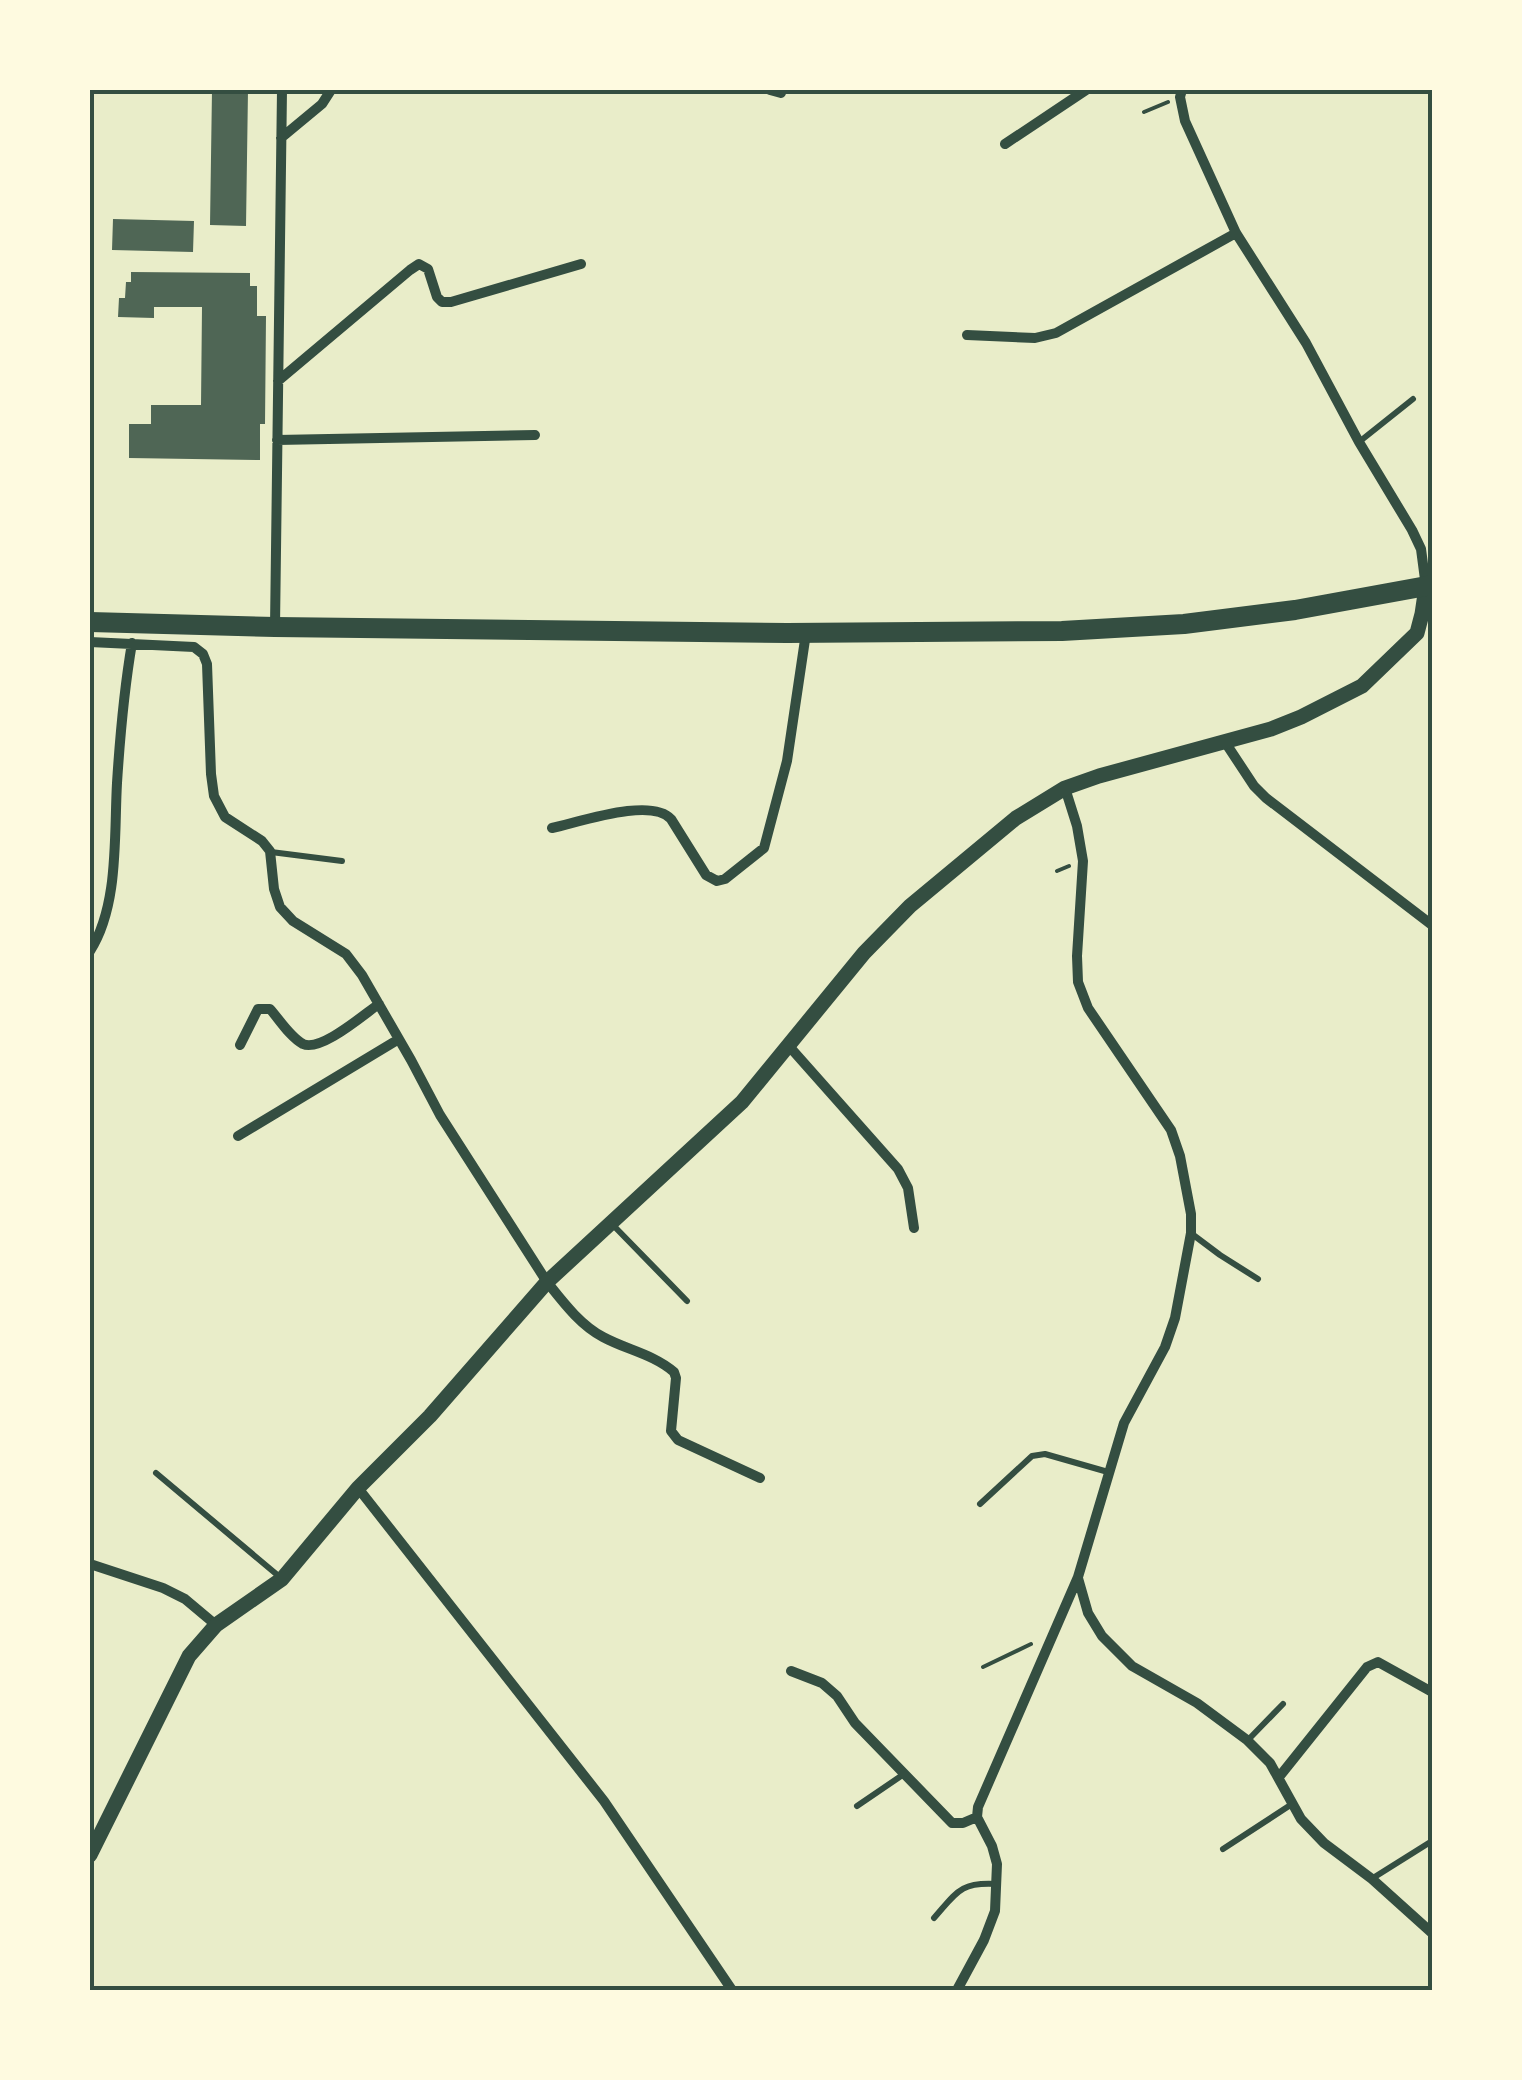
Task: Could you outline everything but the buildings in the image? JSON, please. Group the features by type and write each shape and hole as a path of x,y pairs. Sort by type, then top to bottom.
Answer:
{"highway":[{"path":"90,622 806,633 1062,630 1184,624 1295,610 1429,586"}],"street":[{"path":"276,627 282,90"},
{"path":"281,138 322,104 331,90"},
{"path":"1005,144 1086,90"},
{"path":"90,1855 189,1656 216,1625 282,1579 358,1488 430,1416 547,1282 732,1111 864,954 910,906 1016,818 1065,788 1301,718 1362,686 1416,633 1429,586 1421,549 1306,343 1236,232 1186,120 1181,93"},
{"path":"966,335 1035,338 1056,333 1236,232"},
{"path":"278,381 419,264 428,270 442,302 582,264"},
{"path":"277,440 535,435"},
{"path":"552,828 624,812 665,812 706,875 718,882 725,879 764,848 788,761 806,633"},
{"path":"90,642 194,647 203,654 207,664 214,796 226,816 262,841 270,852 280,907 293,921 346,954 362,975 440,1115 566,1306 591,1330 639,1350 674,1372 672,1431 678,1440 760,1478"},
{"path":"90,951 107,912 111,884 121,716 132,643"},
{"path":"1225,742 1266,798 1432,925"},
{"path":"957,1990 995,1910 997,1864 977,1818 978,1807 1078,1577 1124,1422 1175,1318 1191,1233 1180,1156 1170,1130 1088,1008 1078,982 1083,861 1065,788"},
{"path":"240,1045 258,1009 270,1009 299,1041 314,1046 379,1004"},
{"path":"238,1136 400,1039"},
{"path":"788,1045 898,1169 908,1188 914,1228"},
{"path":"358,1488 604,1802 732,1990"},
{"path":"90,1564 174,1593 216,1625"},
{"path":"1078,1577 1088,1613 1102,1636 1132,1666 1197,1703 1247,1740 1280,1776 1301,1818 1324,1843 1372,1879 1432,1933"},
{"path":"1280,1776 1366,1667 1378,1662 1432,1692"},
{"path":"791,1671 822,1683 837,1696 855,1722 952,1822 963,1824 977,1818"}],"lane":[{"path":"1360,442 1413,399"},
{"path":"270,852 342,861"},
{"path":"610,1222 687,1301"},
{"path":"1191,1233 1258,1279"},
{"path":"980,1504 1032,1456 1045,1454 1108,1472"},
{"path":"156,1473 282,1579"},
{"path":"1247,1740 1283,1704"},
{"path":"857,1806 904,1774"},
{"path":"1223,1849 1292,1804"},
{"path":"1372,1879 1432,1841"},
{"path":"934,1918 963,1888 974,1883 996,1884"}],"path":[{"path":"1144,112 1181,93"},
{"path":"983,1667 1053,1633"}]}
